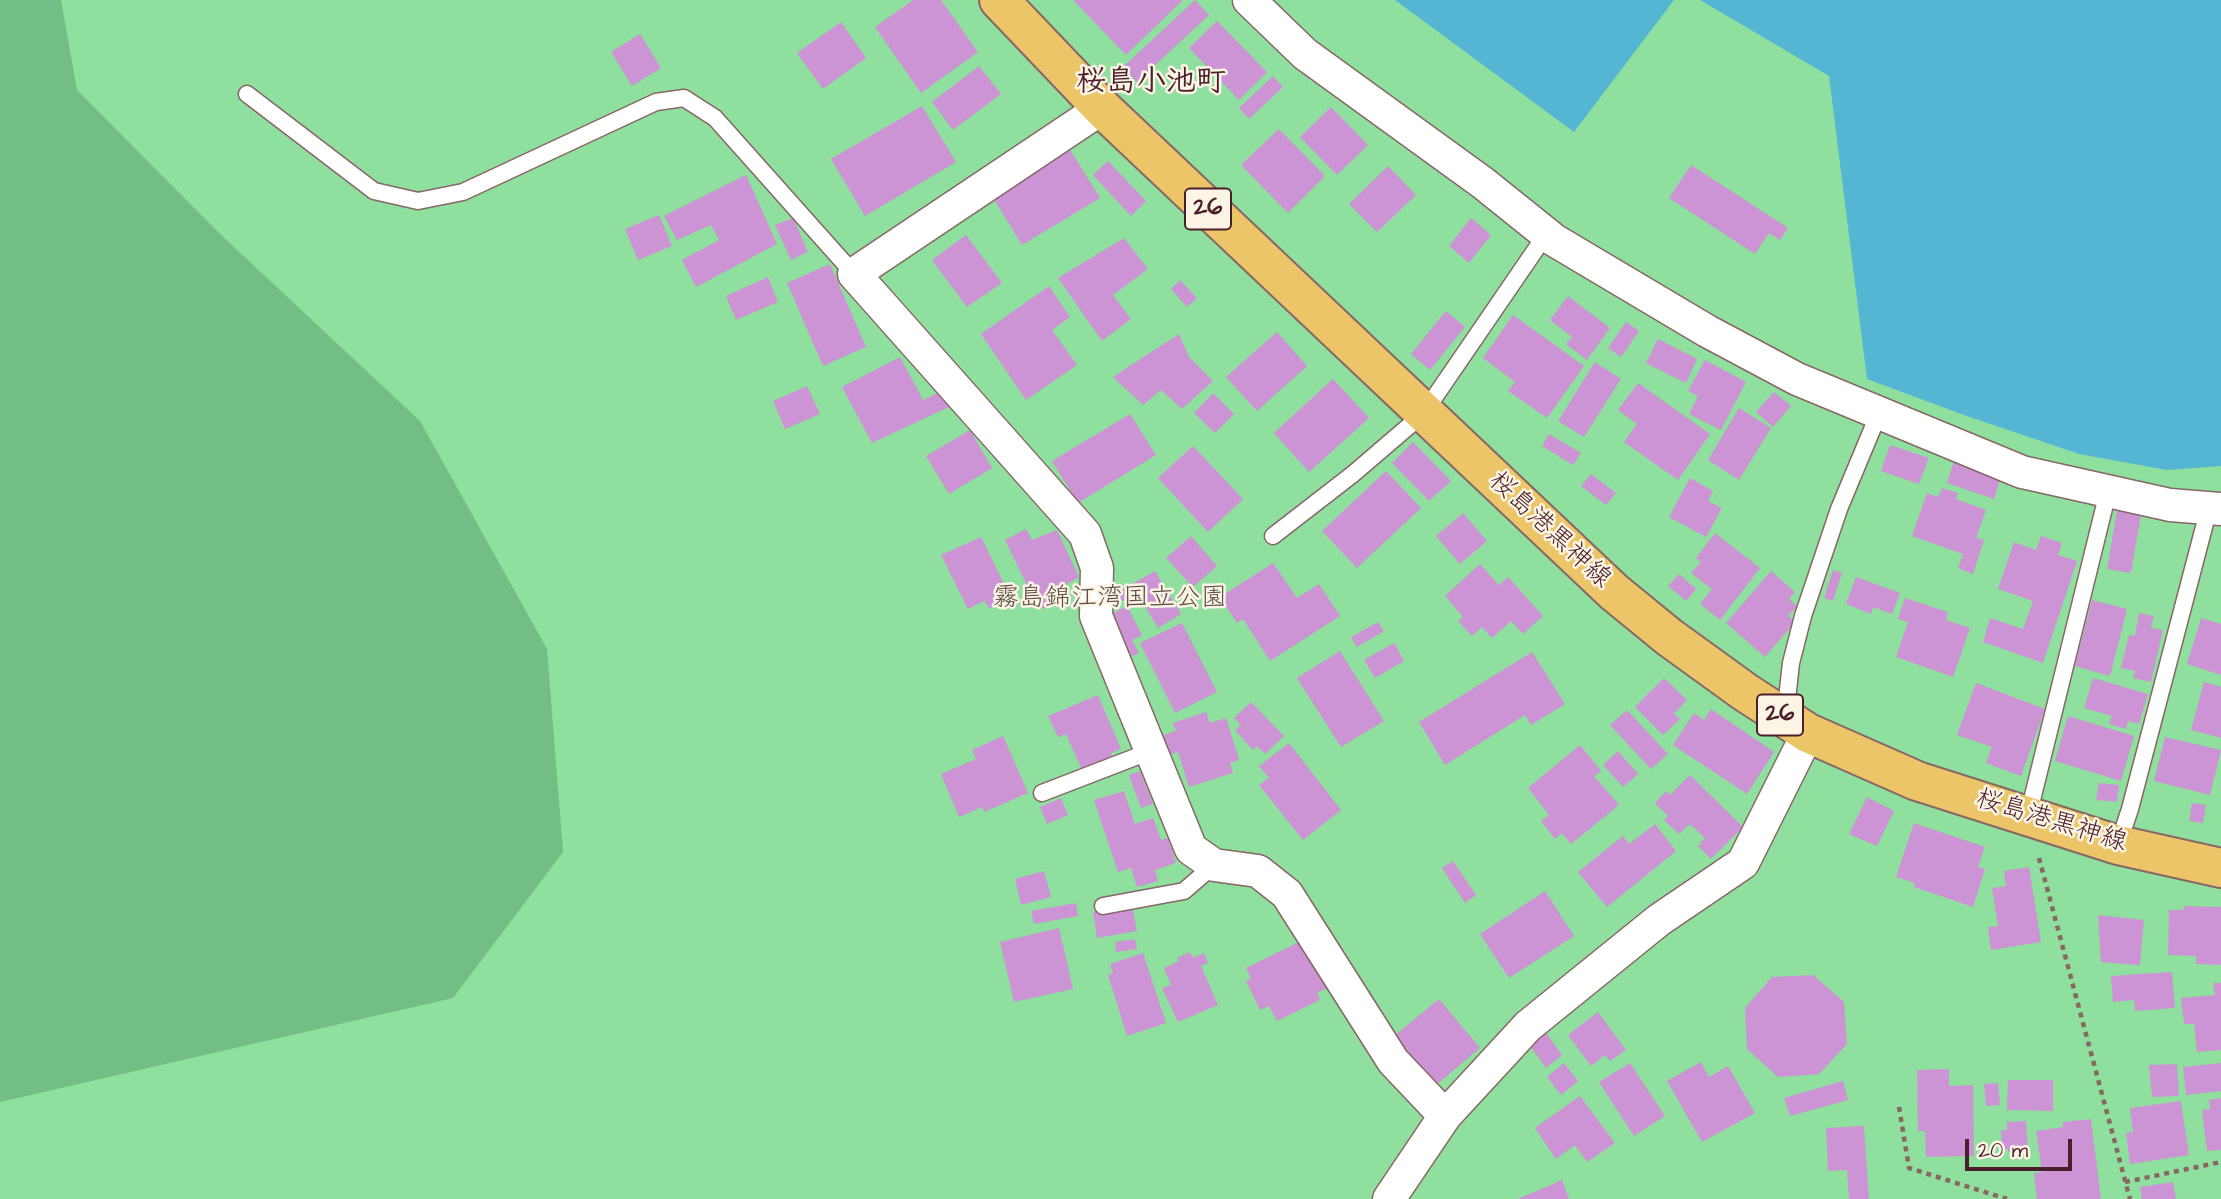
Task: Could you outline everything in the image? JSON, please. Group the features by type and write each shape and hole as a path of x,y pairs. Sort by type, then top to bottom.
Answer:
{"main road":[{"name":"桜島港黒神線","path":"999,0 1102,108 1423,414 1614,592 1680,645 1796,725 1917,781 2118,845 2221,868"}],"street":[{"path":"1249,0 1305,54 1554,240 1707,331 1797,379 2022,472 2170,505 2215,509"},
{"path":"1102,108 854,274 1085,534 1097,568 1096,616 1191,849 1214,865 1258,871 1287,894 1393,1061 1445,1116"},
{"path":"1392,1197 1445,1116 1528,1026 1659,920 1743,863 1796,725"}],"lane":[{"path":"247,94 374,191 418,201 463,192 656,102 684,99 715,118 854,274"},
{"path":"1273,536 1353,474 1423,414 1547,233"},
{"path":"1796,725 1791,663 1803,616 1839,509 1879,413"},
{"path":"2028,817 2108,492"},
{"path":"2118,845 2215,509"},
{"path":"1042,793 1151,751"},
{"path":"1103,906 1184,891 1214,865"}],"path":[{"path":"2028,817 2130,1199"},
{"path":"1899,1107 1909,1168 2007,1199"},
{"path":"2125,1182 2221,1162"}],"green space":[{"name":"霧島錦江湾国立公園","path":"0,0 2221,0 2221,1199 0,1199"},
{"path":"0,0 61,0 77,90 220,234 420,421 547,649 563,852 453,998 0,1102"}],"water":[{"path":"1395,0 1674,0 1574,132"},
{"path":"1700,0 2221,0 2221,466 2167,470 2079,454 1867,379 1829,76"}],"building":[{"path":"913,0 941,0 978,52 921,93 875,27"},
{"path":"1073,0 1183,0 1126,55"},
{"path":"1195,0 1209,15 1137,82 1123,67"},
{"path":"1217,21 1267,72 1239,100 1189,48"},
{"path":"841,22 866,58 823,89 797,53"},
{"path":"640,34 661,68 632,86 611,52"},
{"path":"979,66 1001,94 953,130 932,102"},
{"path":"1273,76 1283,87 1249,119 1239,108"},
{"path":"922,106 956,162 865,216 831,159"},
{"path":"1331,107 1368,145 1337,175 1300,137"},
{"path":"1279,129 1325,176 1288,213 1241,165"},
{"path":"1069,148 1100,198 1022,245 992,196"},
{"path":"1108,161 1146,201 1131,216 1093,175"},
{"path":"1691,165 1788,228 1780,240 1769,233 1755,254 1669,198"},
{"path":"1388,166 1416,195 1377,232 1349,204"},
{"path":"746,175 777,244 696,287 682,260 719,240 711,225 677,240 664,216"},
{"path":"659,215 672,246 638,260 625,229"},
{"path":"793,218 808,252 791,260 775,225"},
{"path":"1471,218 1491,235 1469,263 1449,246"},
{"path":"966,235 1002,283 967,307 932,260"},
{"path":"1124,238 1148,269 1113,295 1131,319 1102,341 1058,278"},
{"path":"830,264 866,347 823,366 787,283"},
{"path":"768,277 778,302 736,320 726,296"},
{"path":"1180,280 1197,298 1187,307 1171,289"},
{"path":"1049,286 1070,317 1052,330 1077,365 1026,400 981,334"},
{"path":"1568,296 1610,328 1587,360 1566,344 1572,337 1550,320"},
{"path":"1446,311 1465,327 1430,370 1411,354"},
{"path":"1513,315 1584,366 1547,418 1508,391 1515,382 1483,358"},
{"path":"1626,322 1639,331 1621,357 1608,348"},
{"path":"1277,332 1307,366 1257,411 1226,377"},
{"path":"1179,334 1189,357 1213,381 1182,409 1161,390 1143,405 1113,377"},
{"path":"1658,339 1697,359 1686,383 1646,363"},
{"path":"900,357 923,400 942,391 949,407 872,443 842,387"},
{"path":"1705,360 1746,382 1721,430 1689,414 1698,396 1688,391"},
{"path":"1595,362 1621,379 1584,437 1558,421"},
{"path":"1333,379 1369,418 1309,472 1274,433"},
{"path":"1638,383 1710,434 1678,480 1624,442 1637,424 1618,410"},
{"path":"807,386 820,414 785,429 773,401"},
{"path":"1774,392 1791,406 1773,427 1756,412"},
{"path":"1213,393 1234,414 1215,433 1194,413"},
{"path":"1739,408 1771,428 1739,480 1708,460"},
{"path":"1130,414 1156,455 1078,503 1052,461"},
{"path":"970,430 992,468 949,494 926,456"},
{"path":"1549,434 1581,453 1573,465 1542,446"},
{"path":"1413,442 1451,481 1429,501 1392,463"},
{"path":"1890,445 1929,458 1919,484 1881,471"},
{"path":"1193,446 1243,499 1208,532 1158,478"},
{"path":"1954,461 2001,476 1994,499 1947,483"},
{"path":"1386,471 1421,508 1357,568 1322,531"},
{"path":"1591,474 1616,493 1606,505 1581,486"},
{"path":"1690,478 1713,491 1708,501 1722,508 1706,537 1669,517"},
{"path":"1942,488 1958,493 1956,499 1986,510 1976,538 1984,540 1973,574 1958,568 1963,554 1912,536 1927,493 1938,497"},
{"path":"2117,510 2141,514 2131,573 2107,569"},
{"path":"1463,513 1487,541 1460,564 1436,536"},
{"path":"1026,529 1032,540 1057,530 1079,577 1058,589 1061,600 1039,610 1005,540"},
{"path":"1715,533 1760,568 1720,620 1700,604 1712,589 1691,573 1701,562 1696,558"},
{"path":"1191,536 1217,566 1193,587 1166,558"},
{"path":"2041,536 2062,543 2058,555 2077,561 2043,663 1983,642 1990,618 2023,629 2033,601 1998,589 2014,542 2036,550"},
{"path":"981,537 1006,588 997,592 1000,601 990,609 984,601 968,609 941,555"},
{"path":"1273,563 1297,598 1319,584 1340,616 1270,661 1243,619 1237,623 1220,597"},
{"path":"1480,564 1499,585 1508,577 1543,616 1523,634 1511,621 1492,638 1482,627 1472,636 1458,621 1463,617 1445,596"},
{"path":"1833,570 1842,573 1833,601 1824,598"},
{"path":"1155,571 1181,614 1158,628 1132,584"},
{"path":"1771,571 1795,592 1789,599 1797,606 1788,616 1795,622 1765,657 1726,623"},
{"path":"1679,574 1696,589 1686,601 1668,586"},
{"path":"1856,577 1900,593 1892,614 1873,607 1871,614 1846,604"},
{"path":"1122,584 1128,598 1113,605 1107,590"},
{"path":"1905,598 1948,612 1946,620 1970,628 1953,677 1896,657 1908,622 1898,619"},
{"path":"2092,600 2127,609 2110,676 2075,666"},
{"path":"1127,606 1142,635 1132,640 1139,653 1128,658 1105,617"},
{"path":"2139,613 2154,616 2151,628 2163,630 2151,682 2133,678 2135,671 2121,668 2129,635 2135,636"},
{"path":"2201,618 2221,624 2221,675 2187,664"},
{"path":"1378,622 1384,631 1357,647 1351,637"},
{"path":"1182,623 1217,692 1175,713 1140,643"},
{"path":"1394,643 1404,661 1375,678 1364,660"},
{"path":"1340,651 1384,721 1341,747 1297,678"},
{"path":"1532,652 1565,704 1531,725 1525,715 1445,765 1419,722"},
{"path":"1664,678 1687,700 1674,714 1680,719 1663,735 1635,707"},
{"path":"2093,678 2148,694 2139,724 2128,721 2126,729 2109,724 2112,716 2084,708"},
{"path":"2204,682 2221,687 2221,738 2191,730"},
{"path":"1976,683 2045,709 2021,776 1986,763 1992,747 1957,735"},
{"path":"1098,695 1121,749 1111,753 1113,757 1082,770 1066,734 1058,737 1048,716"},
{"path":"1251,702 1284,736 1265,754 1257,746 1253,750 1235,730 1241,725 1234,718"},
{"path":"1711,709 1774,752 1747,794 1673,745 1694,713 1704,720"},
{"path":"1627,710 1668,754 1651,769 1610,725"},
{"path":"1206,712 1210,723 1226,718 1239,760 1230,763 1233,773 1189,787 1178,752 1166,756 1160,736 1176,731 1173,723"},
{"path":"2068,716 2134,736 2121,781 2055,761"},
{"path":"1003,736 1028,793 984,812 982,807 959,817 941,774 976,759 972,750"},
{"path":"2165,737 2221,750 2210,795 2154,781"},
{"path":"1289,743 1341,810 1303,840 1259,785 1269,778 1259,766"},
{"path":"1580,745 1601,771 1594,776 1619,805 1571,844 1562,833 1555,839 1541,821 1549,815 1528,788"},
{"path":"1618,751 1638,774 1623,787 1603,765"},
{"path":"1140,771 1153,804 1141,808 1129,775"},
{"path":"1690,775 1743,827 1711,859 1698,846 1705,838 1690,824 1679,834 1664,820 1668,816 1655,803 1666,791 1670,795"},
{"path":"2099,783 2119,785 2117,802 2096,800"},
{"path":"1124,791 1135,824 1153,818 1161,840 1168,838 1176,863 1155,870 1158,881 1137,887 1131,868 1118,872 1094,800"},
{"path":"1867,797 1894,811 1877,846 1849,834"},
{"path":"1061,798 1068,815 1047,824 1040,807"},
{"path":"2192,803 2206,805 2203,823 2189,821"},
{"path":"1914,823 1985,847 1978,867 1985,869 1973,907 1914,887 1915,883 1896,877"},
{"path":"1655,824 1676,851 1607,907 1578,872 1623,836 1629,844"},
{"path":"1453,861 1476,895 1465,903 1442,868"},
{"path":"2029,867 2041,942 1991,950 1988,927 1998,926 1992,888 2006,886 2004,871"},
{"path":"1044,871 1051,897 1021,905 1015,879"},
{"path":"1545,891 1574,936 1509,978 1480,934"},
{"path":"1076,903 1078,916 1034,924 1031,911"},
{"path":"1132,905 1137,931 1097,938 1093,912"},
{"path":"2184,906 2221,907 2221,965 2196,964 2196,956 2168,955 2169,910 2183,910"},
{"path":"2098,915 2144,920 2140,965 2101,962"},
{"path":"1059,928 1073,989 1014,1002 1000,942"},
{"path":"1135,939 1137,949 1116,952 1115,942"},
{"path":"1303,940 1327,988 1317,993 1320,1000 1277,1021 1269,1006 1260,1010 1246,981 1251,978 1246,968"},
{"path":"1190,952 1193,958 1204,953 1208,963 1201,966 1218,1005 1178,1022 1162,988 1171,985 1164,968"},
{"path":"1143,953 1166,1023 1127,1036 1108,975 1113,973 1110,964"},
{"path":"2172,972 2175,1008 2135,1011 2134,1000 2113,1002 2111,976"},
{"path":"1813,975 1844,1002 1847,1044 1819,1074 1778,1077 1747,1049 1745,1008 1772,977"},
{"path":"2213,983 2221,983 2221,1050 2197,1052 2194,1024 2184,1024 2181,998 2215,995"},
{"path":"1439,999 1480,1048 1435,1086 1394,1036"},
{"path":"1598,1012 1626,1050 1610,1061 1605,1055 1591,1066 1568,1035"},
{"path":"1545,1031 1562,1055 1546,1068 1528,1043"},
{"path":"1701,1062 1709,1077 1728,1066 1755,1113 1702,1142 1667,1081"},
{"path":"1564,1063 1578,1081 1561,1095 1547,1077"},
{"path":"1630,1063 1665,1116 1634,1136 1599,1082"},
{"path":"2221,1063 2221,1091 2186,1095 2183,1067"},
{"path":"2177,1064 2179,1096 2152,1097 2149,1065"},
{"path":"1949,1069 1949,1086 1973,1085 1974,1156 1926,1157 1925,1131 1918,1131 1917,1070"},
{"path":"2008,1080 2053,1080 2053,1111 2007,1110"},
{"path":"1843,1081 1848,1100 1790,1116 1784,1098"},
{"path":"1998,1083 2000,1105 1986,1106 1984,1084"},
{"path":"1580,1096 1615,1143 1587,1162 1575,1145 1556,1159 1535,1128"},
{"path":"2221,1098 2221,1150 2207,1151 2202,1110 2210,1109 2209,1100"},
{"path":"2181,1101 2189,1155 2130,1164 2126,1133 2133,1132 2130,1108"},
{"path":"2091,1119 2101,1199 2037,1199 2034,1173 2042,1172 2036,1131 2063,1127 2063,1122"},
{"path":"2026,1121 2028,1151 2008,1152 2008,1149 2002,1149 2001,1130 2007,1130 2007,1122"},
{"path":"1864,1126 1869,1199 1849,1199 1847,1170 1828,1171 1826,1128"},
{"path":"1562,1180 1569,1199 1518,1199"},
{"path":"2173,1182 2176,1199 2142,1199 2140,1187"}],"district":[{"name":"桜島小池町","path":"1151,84"}]}
